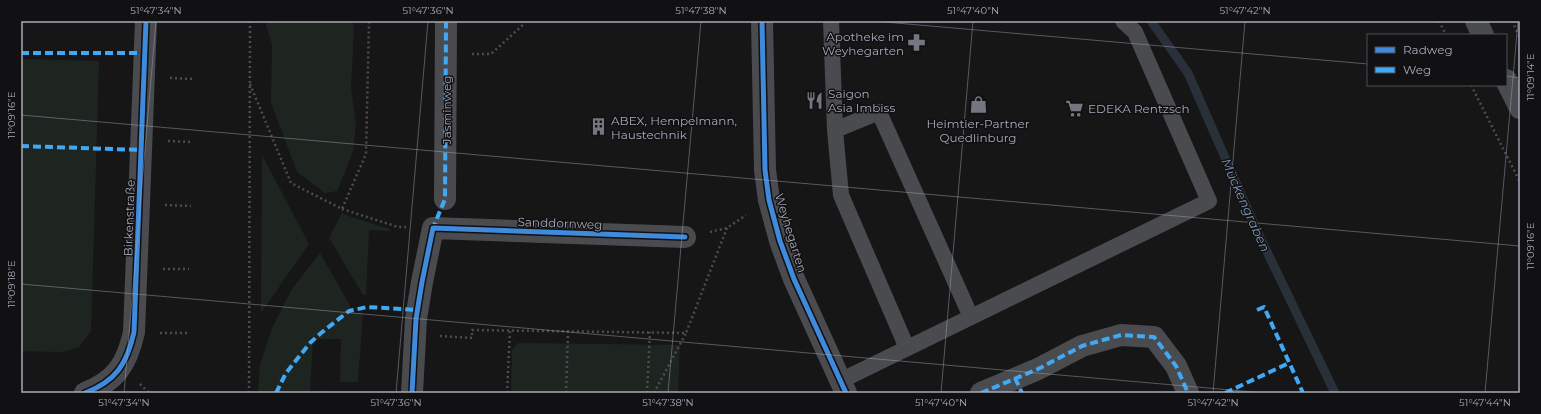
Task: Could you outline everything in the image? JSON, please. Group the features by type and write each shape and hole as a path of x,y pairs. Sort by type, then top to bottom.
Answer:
{"street":[{"name":"Birkenstraße","path":"85,393 95,389 110,379 122,367 130,351 134,332 146,21"},
{"name":"Jasminweg","path":"445,199 446,21"},
{"name":"Weyhegarten","path":"762,21 764,138 768,200 794,279 843,387"},
{"path":"1476,21 1482,34"},
{"path":"1507,82 1520,108"},
{"path":"412,393 416,319 433,228"},
{"name":"Sanddornweg","path":"433,228 685,237"},
{"path":"981,393 1038,368 1082,346 1121,335 1154,337 1176,366 1188,393"}],"lane":[{"path":"831,21 835,130 841,195 907,348"},
{"path":"843,387 907,348 1209,201 1135,32 1123,21"},
{"path":"835,130 879,112 970,317"}],"path":[{"path":"249,393 250,21"},
{"path":"342,209 366,154 368,21"},
{"path":"1439,21 1446,34"},
{"path":"1512,21 1520,38"},
{"path":"446,54 491,54 525,23"},
{"path":"250,81 291,183 342,209 398,226 433,228"},
{"path":"1472,86 1520,182"},
{"path":"685,237 727,228 768,200"},
{"path":"654,393 686,333 727,228"},
{"path":"435,336 472,338 472,330 686,333"},
{"path":"507,393 510,330"},
{"path":"566,393 568,331"},
{"path":"647,393 650,332"},
{"path":"316,393 331,393"}],"shaded area":[{"path":"265,21 352,21 354,27 351,89 356,124 353,152 337,191 325,193 297,172 271,102 272,45"},
{"path":"21,59 99,61 91,331 79,347 62,352 21,351"},
{"path":"262,155 309,244 261,313"},
{"path":"342,213 390,229 390,231 369,230 366,295 363,295 329,238"},
{"path":"320,253 349,304 352,313 363,313 358,382 340,382 341,339 313,339 310,393 258,393 260,365 272,328 292,289"},
{"path":"518,343 680,345 678,393 511,393 512,350"}],"waterway":[{"name":"Mückengraben","path":"1151,21 1188,73 1258,233 1335,393"}],"marked path":[{"path":"435,228 433,228 445,199 446,21"},
{"path":"21,53 145,53"},
{"path":"21,146 141,150"},
{"path":"276,393 286,373 310,343 349,311 367,307 418,310"},
{"path":"1257,310 1264,307 1303,393"},
{"path":"981,393 1038,369 1082,346 1121,335 1154,337 1176,366 1188,393"},
{"path":"1225,393 1289,363"},
{"path":"1015,378 1022,393"}],"cycle path":[{"path":"85,393 105,383 118,370 128,353 134,332 146,21"},
{"path":"762,21 765,170 769,200 780,241 794,279 846,393"},
{"path":"412,393 416,319 433,228 685,237"}],"place":[{"name":"Apotheke im Weyhegarten","path":"917,43"},
{"name":"Saigon Asia Imbiss","path":"815,100"},
{"name":"Heimtier-Partner Quedlinburg","path":"978,104"},
{"name":"EDEKA Rentzsch","path":"1075,108"},
{"name":"ABEX, Hempelmann, Haustechnik","path":"598,127"}]}
